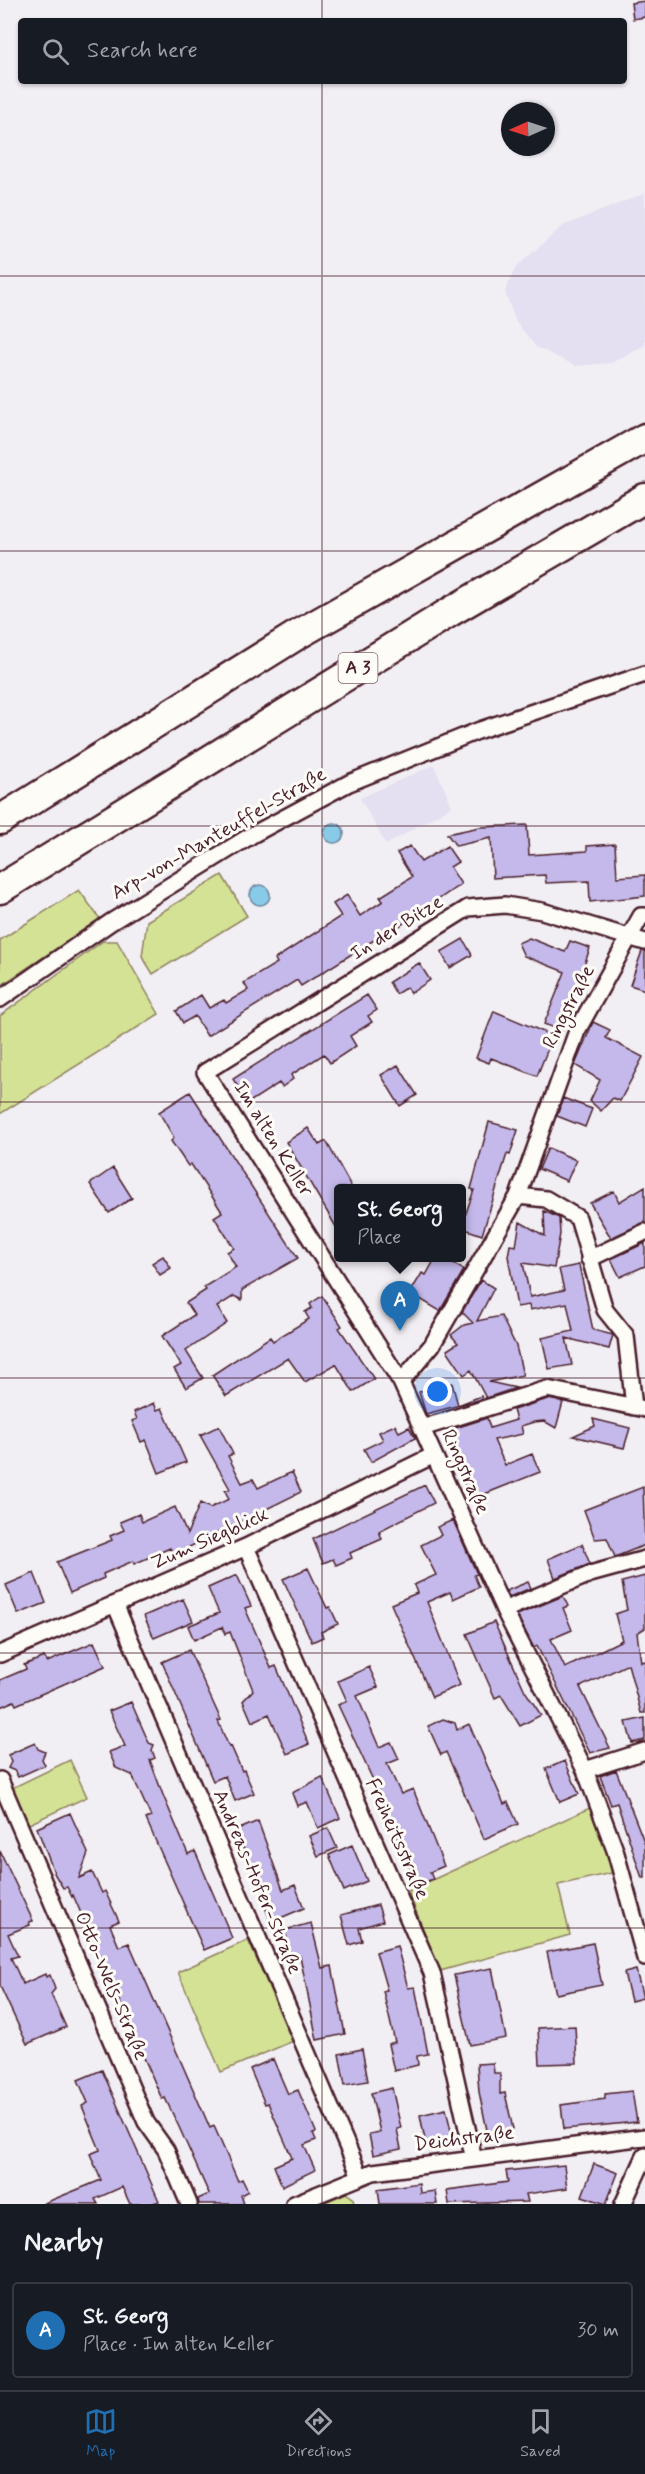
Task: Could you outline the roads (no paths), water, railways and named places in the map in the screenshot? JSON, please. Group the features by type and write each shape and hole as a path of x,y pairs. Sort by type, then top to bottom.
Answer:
{"highway":[{"path":"22,807 297,635 645,438"},
{"name":"A 3","path":"0,889 450,612 645,498"}],"street":[{"name":"Arp-von-Manteuffel-Straße","path":"0,999 111,921 252,835 349,783 480,730 645,674"},
{"name":"In der Bitze","path":"205,1072 468,908 505,905 542,911 638,940"},
{"name":"Ringstraße","path":"645,916 642,916 638,940 577,1031 518,1196 432,1345 401,1382 504,1610 585,1770 615,1850 645,1958"},
{"name":"Im alten Keller","path":"205,1072 401,1382"},
{"path":"422,1428 547,1389 640,1408 626,1336 605,1311 578,1218 546,1200 518,1196"},
{"path":"589,1259 645,1232"},
{"name":"Zum Siegblick","path":"0,1654 246,1547 434,1455"},
{"name":"Freiheitsstraße","path":"246,1547 432,1972 474,2159"},
{"path":"504,1610 590,1574 645,1559"},
{"name":"Andreas-Hofer-Straße","path":"115,1604 360,2176"},
{"path":"585,1770 645,1751"},
{"name":"Otto-Wels-Straße","path":"0,1780 146,2122 166,2150 189,2204"},
{"name":"Deichstraße","path":"294,2204 360,2176 645,2138"},
{"path":"623,2204 645,2156"}],"water":[{"path":"330,823 338,823 344,829 344,837 338,843 330,843 324,837 324,829"},
{"path":"260,885 267,888 270,895 267,902 260,905 253,902 250,895 253,888"}],"place":[{"name":"St. Georg","path":"400,1331"}]}
